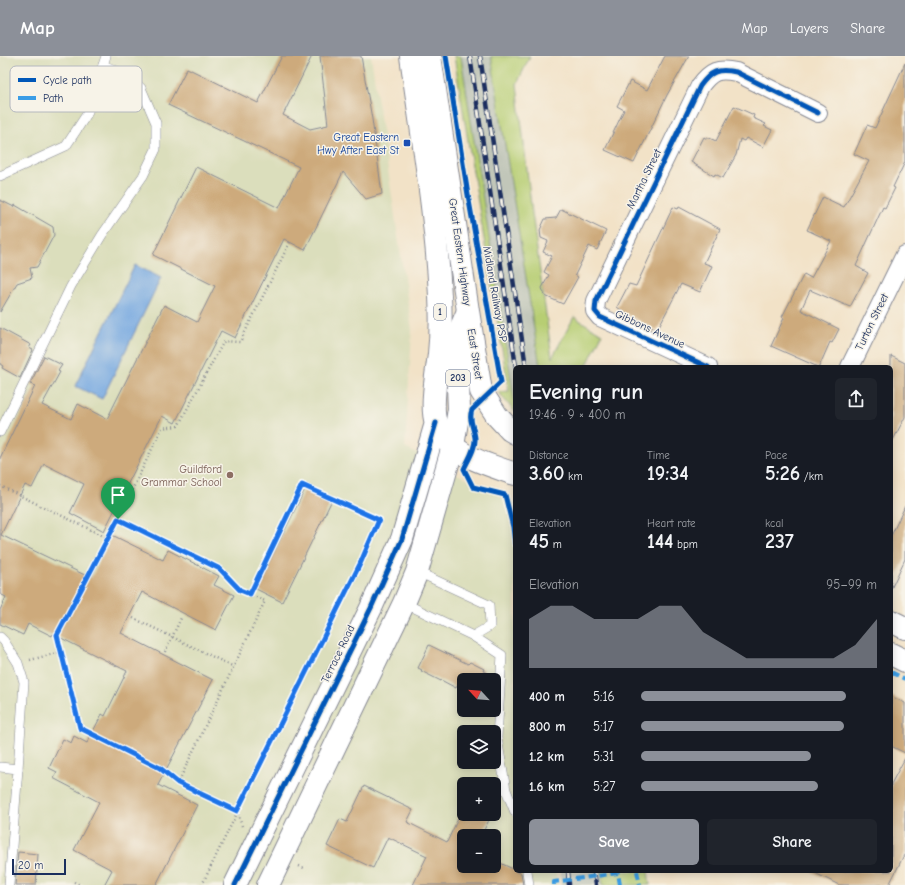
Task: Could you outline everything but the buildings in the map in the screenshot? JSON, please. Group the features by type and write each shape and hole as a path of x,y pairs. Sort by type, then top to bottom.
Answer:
{"main road":[{"name":"Great Eastern Highway","path":"411,56 434,227 440,296 439,352 434,404 436,423"},
{"name":"Great Eastern Highway","path":"430,56 468,311 456,339 459,409 453,446"},
{"name":"East Street","path":"468,311 481,391 497,416 513,432"},
{"name":"1","path":"436,423 446,439 453,446 474,459 513,473"},
{"name":"Terrace Road","path":"236,885 371,608 402,539 436,423"},
{"name":"203","path":"268,885 404,603 417,572 453,446"},
{"path":"893,622 905,628"},
{"path":"893,655 905,661"}],"street":[{"name":"Martha Street","path":"596,301 700,86 707,76 716,71 726,70 736,72 818,113"},
{"name":"Turton Street","path":"851,365 905,255"},
{"name":"Gibbons Avenue","path":"596,301 595,311 600,317 704,365"}],"lane":[{"path":"104,60 113,66"},
{"path":"0,432 71,286 102,235 144,176 156,149 156,124 142,90"},
{"path":"0,176 66,146 88,112"},
{"path":"417,572 489,605 490,626 473,636"},
{"path":"404,603 473,636 502,655 497,738 506,790 513,807"},
{"path":"0,637 18,663 24,682 9,885"},
{"path":"0,767 18,769"},
{"path":"527,873 530,885"}],"path":[{"path":"255,844 247,841 237,811 178,783 160,768 80,728 57,635 118,519 162,428 178,426 224,341 240,342 290,242"},
{"path":"202,885 237,811 353,578 379,520 302,485 250,594"},
{"path":"0,486 108,538"},
{"path":"118,519 220,569 240,590 265,601 178,783"},
{"path":"165,652 182,616"},
{"path":"133,618 234,667"},
{"path":"281,857 304,868"},
{"path":"74,882 80,885"}],"shaded area":[{"name":"Guildford Grammar School","path":"0,56 371,56 412,330 405,448 513,502 513,873 556,873 557,885 0,885"},
{"path":"461,56 491,56 540,365 513,365 513,391"},
{"path":"560,873 601,873 603,885 561,885"}],"green space":[{"path":"454,56 461,56 513,391 513,410 499,392 509,391"},
{"path":"491,56 530,56 517,84 532,213 552,358 574,317 602,334 587,365 540,365"},
{"path":"601,873 648,873 650,885 603,885"}],"water":[{"path":"135,265 161,278 102,399 75,386"}],"railway":[{"path":"470,56 516,365"},
{"path":"480,56 526,365"},
{"path":"568,873 569,885"},
{"path":"594,873 596,885"}],"marked path":[{"path":"893,673 905,679"},
{"path":"554,885 554,882 618,873 620,885"},
{"path":"637,873 640,885"}],"cycle path":[{"name":"Midland Railway PSP","path":"446,56 468,195 501,382 472,410 471,420 475,442 464,469 473,487 505,495 513,527"},
{"path":"704,365 600,317 595,311 596,301 700,86 711,74 724,70 736,72 818,113"},
{"path":"235,885 371,608 402,539 436,423"}],"place":[{"name":"Great Eastern Hwy After East St","path":"407,143"},
{"name":"Guildford Grammar School","path":"230,475"}],"route":[{"path":"302,485 379,520 360,564 324,639 237,811 178,783 160,768 80,728 57,635 118,519 220,569 240,590 250,594 302,485"}]}
